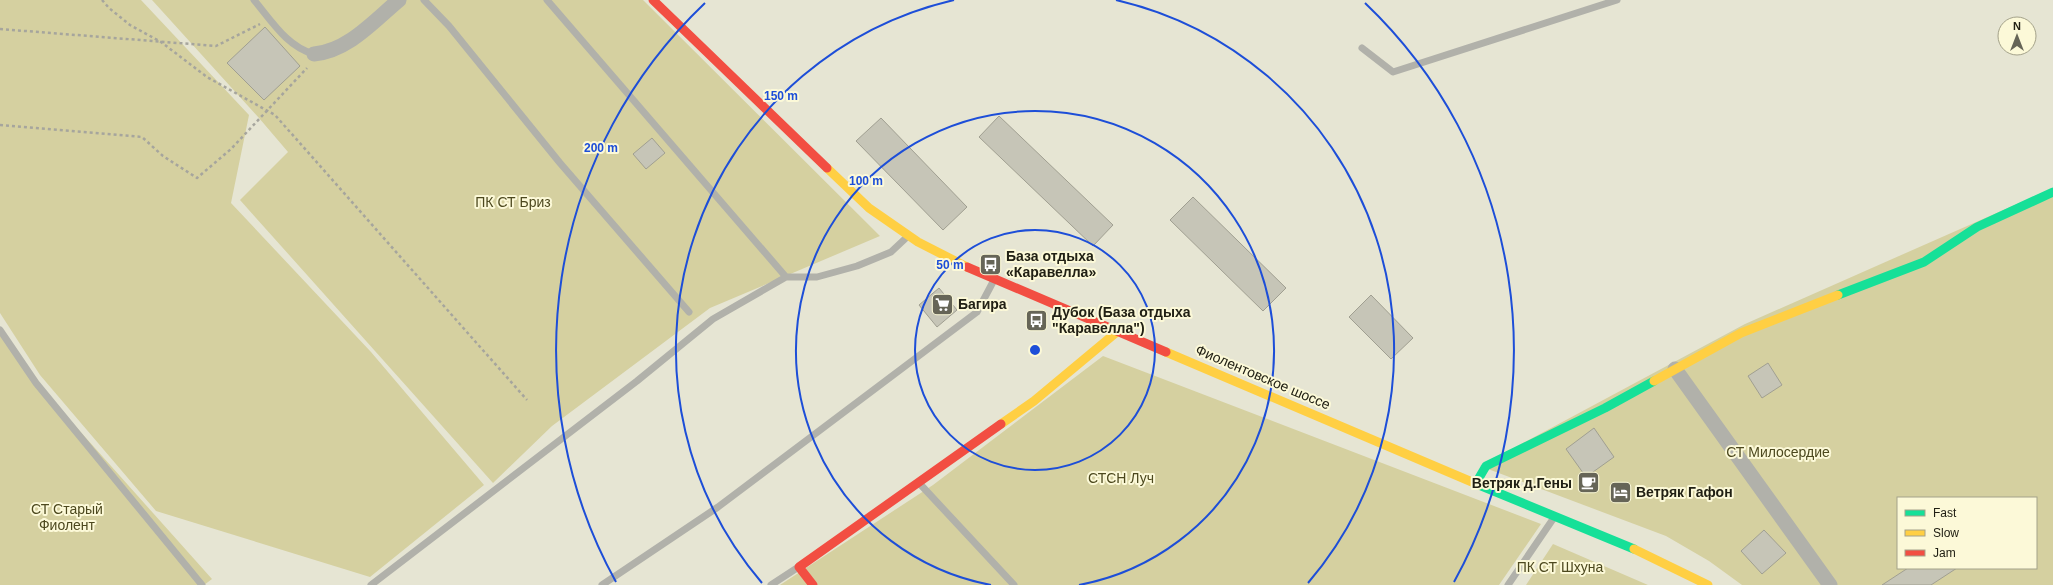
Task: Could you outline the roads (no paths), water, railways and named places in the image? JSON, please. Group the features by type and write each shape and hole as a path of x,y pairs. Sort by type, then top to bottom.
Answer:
{"main road":[{"name":"Фиолентовское шоссе","path":"653,0 716,59 869,208 909,236 971,269 1554,517 1623,544 1708,585"},
{"path":"1476,483 1486,466 1605,408 1741,333 1924,262 1977,227 2053,192"},
{"path":"813,585 799,567 1034,401 1118,331"}],"street":[{"path":"314,54 324,53 346,43 399,0"},
{"path":"1675,369 1830,585"}],"lane":[{"path":"254,0 286,38 298,48 314,54"},
{"path":"424,0 449,26 560,163 689,312"},
{"path":"547,0 786,277"},
{"path":"1362,48 1393,72 1618,0"},
{"path":"371,585 637,381 713,320 786,277 817,277 857,266 891,252 909,236"},
{"path":"602,585 718,507 977,312 994,279"},
{"path":"0,330 36,382 202,585"},
{"path":"918,483 1014,585"},
{"path":"1508,585 1554,517"},
{"path":"771,585 799,567"}],"place":[{"name":"База отдыха «Каравелла»","path":"990,264"},
{"name":"Багира","path":"942,304"},
{"name":"Дубок (База отдыха \"Каравелла\")","path":"1036,320"},
{"name":"Ветряк д.Гены","path":"1588,483"},
{"name":"Ветряк Гафон","path":"1620,492"}],"park label":[{"name":"ПК СТ Бриз","path":"513,202"},
{"name":"СТ Милосердие","path":"1778,452"},
{"name":"СТСН Луч","path":"1121,478"},
{"name":"СТ Старый Фиолент","path":"67,518"},
{"name":"ПК СТ Шхуна","path":"1560,567"}]}
